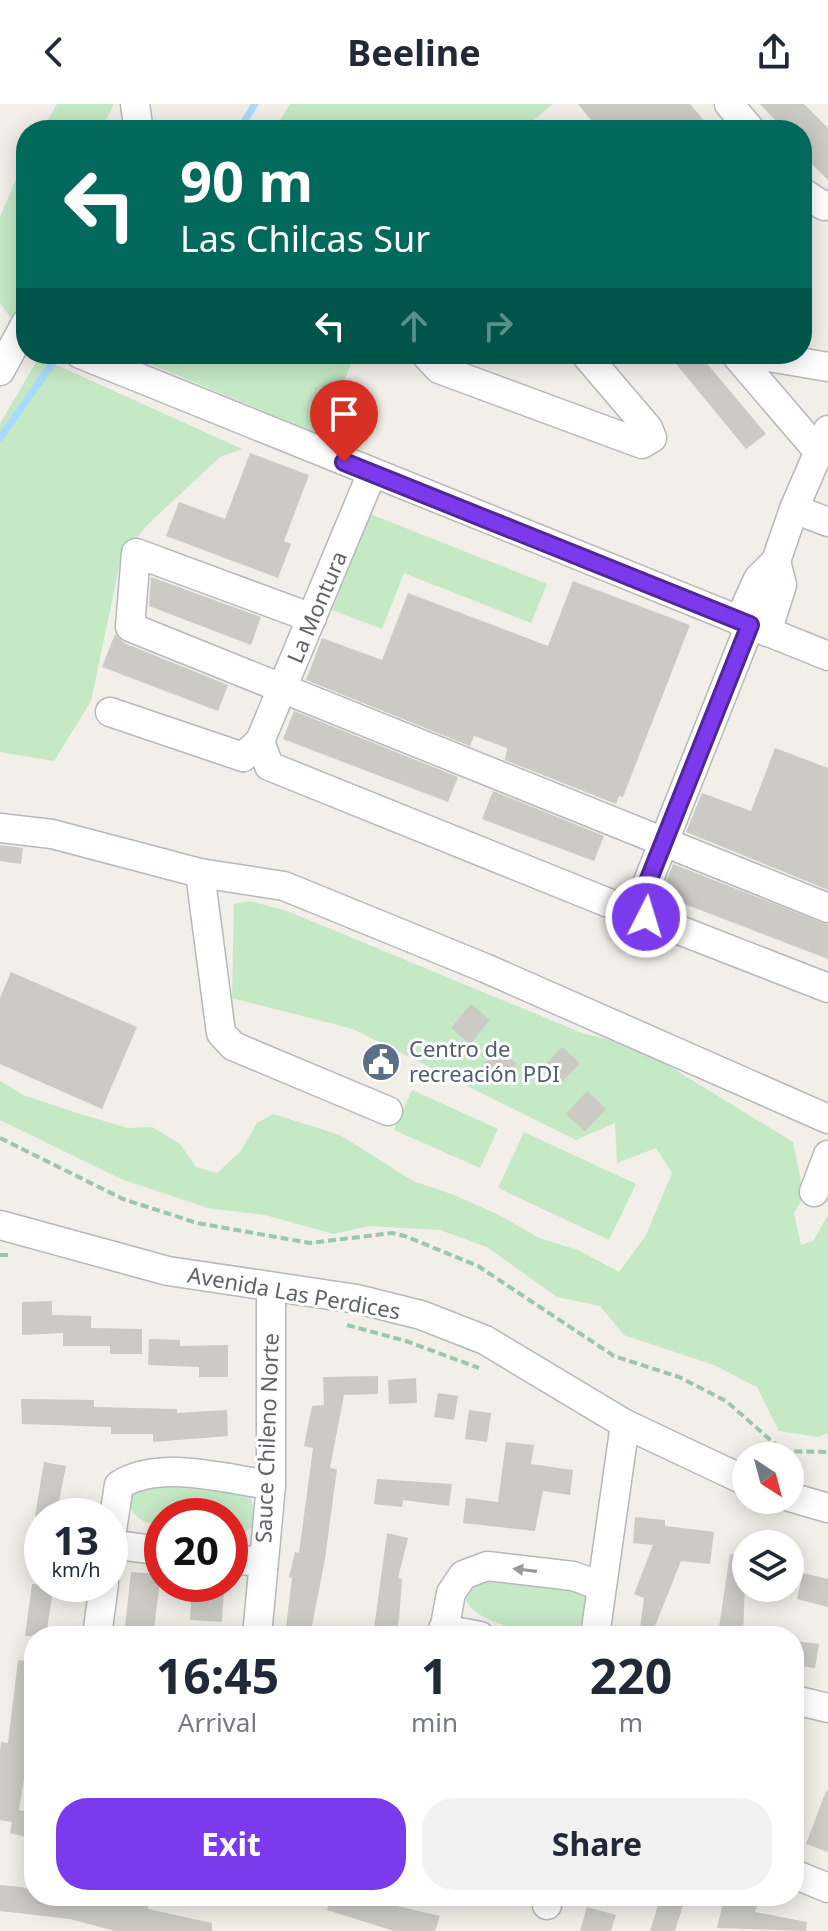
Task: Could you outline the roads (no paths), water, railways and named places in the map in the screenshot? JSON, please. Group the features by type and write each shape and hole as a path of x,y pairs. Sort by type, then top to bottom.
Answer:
{"street":[{"path":"729,104 743,120"},
{"path":"0,371 16,343"},
{"path":"105,364 828,656"},
{"path":"434,364 439,369 642,444 647,442 652,438 648,428 594,364"},
{"path":"110,712 243,757 260,741 269,766 626,910 641,899 752,626 782,585 776,561 825,436 746,364"},
{"name":"La Montura","path":"260,741 372,473"},
{"path":"794,509 828,522"},
{"path":"312,618 136,553 130,627 828,908"},
{"path":"0,828 52,834 200,873 284,886 485,968 828,1119"},
{"path":"200,873 221,1033 233,1046 388,1111"},
{"path":"641,899 646,917 828,988"},
{"path":"814,1192 828,1155"},
{"name":"Avenida Las Perdices","path":"0,1225 168,1271 357,1299 453,1326 516,1356 625,1424 732,1474"},
{"name":"Sauce Chileno Norte","path":"258,1626 271,1485 271,1287"},
{"path":"596,1626 625,1424"},
{"path":"117,1498 119,1485 135,1475 161,1472 271,1485"},
{"path":"804,1501 828,1508"},
{"path":"248,1561 263,1562"},
{"path":"444,1626 451,1593 463,1575 487,1566 573,1576 601,1586"},
{"path":"98,1626 102,1602"},
{"path":"804,1702 828,1708"},
{"path":"804,1878 828,1888"}],"waterway":[{"path":"245,120 255,104"},
{"path":"0,438 52,364"}],"place":[{"name":"Centro de recreación PDI","path":"381,1062"}]}
